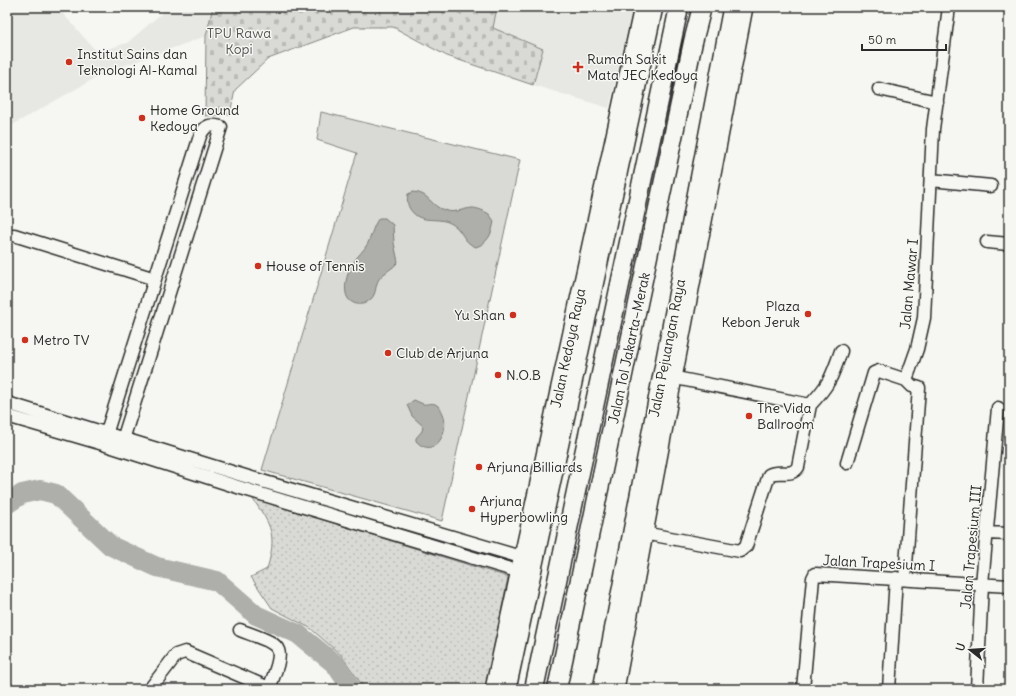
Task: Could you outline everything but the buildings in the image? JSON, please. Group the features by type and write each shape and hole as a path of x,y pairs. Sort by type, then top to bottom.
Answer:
{"highway":[{"name":"Jalan Tol Jakarta–Merak","path":"534,689 679,7"},
{"name":"Jalan Tol Jakarta–Merak","path":"557,689 691,50 702,7"}],"main road":[{"name":"Jalan Kedoya Raya","path":"508,689 527,566 642,7"},
{"name":"Jalan Kedoya Raya","path":"493,689 527,566 655,7"},
{"name":"Jalan Pejuangan Raya","path":"616,689 638,533 732,7"},
{"name":"Jalan Pejuangan Raya","path":"667,376 746,7"},
{"name":"Jalan Pejuangan Raya","path":"601,689 638,533"}],"street":[{"name":"Jalan Mawar I","path":"906,380 916,350 924,318 932,180 933,130 949,7"},
{"path":"880,90 936,102"},
{"path":"105,438 200,136 207,126 212,125 221,127 121,444"},
{"path":"932,180 991,186"},
{"path":"14,235 155,279"},
{"path":"987,242 1009,244"},
{"path":"638,533 740,551 743,550 746,546 769,475 774,472 790,473 795,471 798,467 810,405 826,388 832,379 841,351"},
{"path":"847,464 874,373 879,372 906,380 912,386 919,388 889,689"},
{"path":"667,376 810,405"},
{"path":"7,403 241,488 527,566"},
{"name":"Jalan Trapesium III","path":"977,689 982,584 998,408"},
{"path":"7,416 105,438"},
{"path":"987,533 1009,534"},
{"name":"Jalan Trapesium I","path":"803,689 813,578 815,574 901,578 1009,586"},
{"path":"150,689 176,655 185,652 269,688 279,660 279,650 274,643 240,630"}],"shaded area":[{"name":"Institut Sains dan Teknologi Al-Kamal","path":"7,7 57,7 97,52 127,43 169,7 213,7 206,36 104,73 7,128"},
{"name":"Rumah Sakit Mata JEC Kedoya","path":"497,7 633,7 609,108 533,85 543,49 492,28"},
{"path":"413,192 427,197 439,208 448,211 474,208 489,214 494,221 489,237 484,243 476,247 471,245 452,224 446,221 424,219 419,217 410,209 407,200 408,194"},
{"path":"379,218 385,218 393,225 394,243 398,262 379,279 373,297 370,300 364,304 355,304 348,299 346,294 345,289 347,277 356,258 365,249"},
{"path":"414,400 423,404 432,403 438,406 443,413 445,422 444,430 437,444 431,447 424,447 416,441 416,438 422,431 423,426 412,416 407,405"}],"green space":[{"name":"TPU Rawa Kopi","path":"213,7 497,7 493,28 543,49 533,85 447,56 393,27 354,27 268,59 235,90 230,114 205,116 206,36"},
{"name":"Club de Arjuna","path":"321,112 520,160 442,521 262,470 357,153 317,140"},
{"path":"252,498 508,577 486,689 365,689 341,655 310,628 272,608 251,577 267,569 272,548 271,531 264,516"}],"waterway":[{"path":"7,504 22,494 40,490 56,494 111,546 157,567 217,581 256,615 298,634 335,664 352,689"}],"place":[{"name":"Institut Sains dan Teknologi Al-Kamal","path":"69,62"},
{"name":"Rumah Sakit Mata JEC Kedoya","path":"578,67"},
{"name":"Home Ground Kedoya","path":"142,118"},
{"name":"House of Tennis","path":"258,266"},
{"name":"Plaza Kebon Jeruk","path":"808,314"},
{"name":"Yu Shan","path":"513,315"},
{"name":"Metro TV","path":"25,340"},
{"name":"Club de Arjuna","path":"388,353"},
{"name":"N.O.B","path":"498,375"},
{"name":"The Vida Ballroom","path":"749,416"},
{"name":"Arjuna Billiards","path":"479,467"},
{"name":"Arjuna Hyperbowling","path":"472,509"}]}
